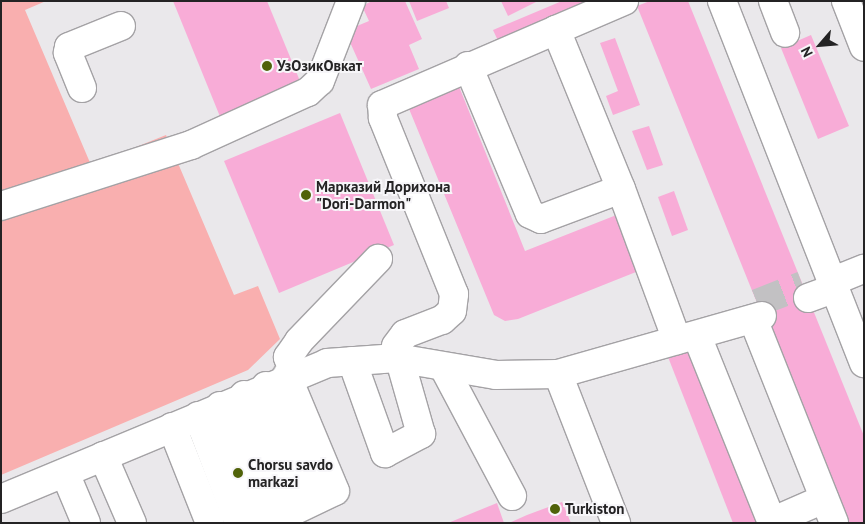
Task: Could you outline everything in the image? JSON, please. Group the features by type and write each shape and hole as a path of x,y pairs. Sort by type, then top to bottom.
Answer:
{"lane":[{"path":"1,206 191,145 308,92 320,81 351,1"},
{"path":"352,361 385,453 421,434 397,358 398,339 442,320 452,311 454,294 383,118 382,105 468,66 624,1"},
{"path":"722,1 864,363"},
{"path":"773,1 786,33"},
{"path":"846,1 864,47"},
{"path":"82,88 68,53 69,47 121,26"},
{"path":"1,499 252,392 327,363 397,358 444,368 496,375 558,374 687,338 758,313 829,511 772,522 687,338 621,189 556,30"},
{"path":"468,66 530,214 541,219 621,189"},
{"path":"239,523 252,392 288,357 299,341 378,259"},
{"path":"805,291 864,269"},
{"path":"444,368 512,496"},
{"path":"558,374 616,523"},
{"path":"252,392 335,491 275,519 252,392"},
{"path":"172,427 210,523"},
{"path":"103,456 132,523"},
{"path":"65,473 86,523"}],"shaded area":[{"path":"1,1 46,1 25,10 91,165 166,135 234,295 258,286 280,339 248,370 1,475"}],"building":[{"path":"173,1 267,1 302,86 221,119"},
{"path":"372,1 405,1 422,39 409,45 419,69 371,89 345,31 369,21 362,6"},
{"path":"409,1 446,1 449,8 417,21"},
{"path":"501,1 538,1 508,16"},
{"path":"562,1 602,1 500,45 493,30"},
{"path":"650,1 688,1 864,436 864,523 846,523 637,6"},
{"path":"811,35 849,126 818,139 781,48"},
{"path":"615,38 640,105 613,115 606,96 618,91 600,43"},
{"path":"458,84 525,251 619,214 641,270 518,319 505,321 494,315 407,104"},
{"name":"Марказий Дорихона \"Dori-Darmon\"","path":"340,113 394,245 279,293 224,161"},
{"path":"649,126 663,165 647,170 632,131"},
{"path":"674,191 688,230 672,236 658,197"},
{"path":"695,346 764,523 733,523 668,357"},
{"name":"Turkiston","path":"562,502 571,523 509,523 527,515"},
{"path":"497,503 504,523 448,523"}],"tunnel":[{"path":"757,303 803,285"}],"place":[{"name":"УзОзикОвкат","path":"267,66"},
{"name":"Марказий Дорихона \"Dori-Darmon\"","path":"306,195"},
{"name":"Chorsu savdo markazi","path":"238,473"},
{"name":"Turkiston","path":"555,509"}]}
